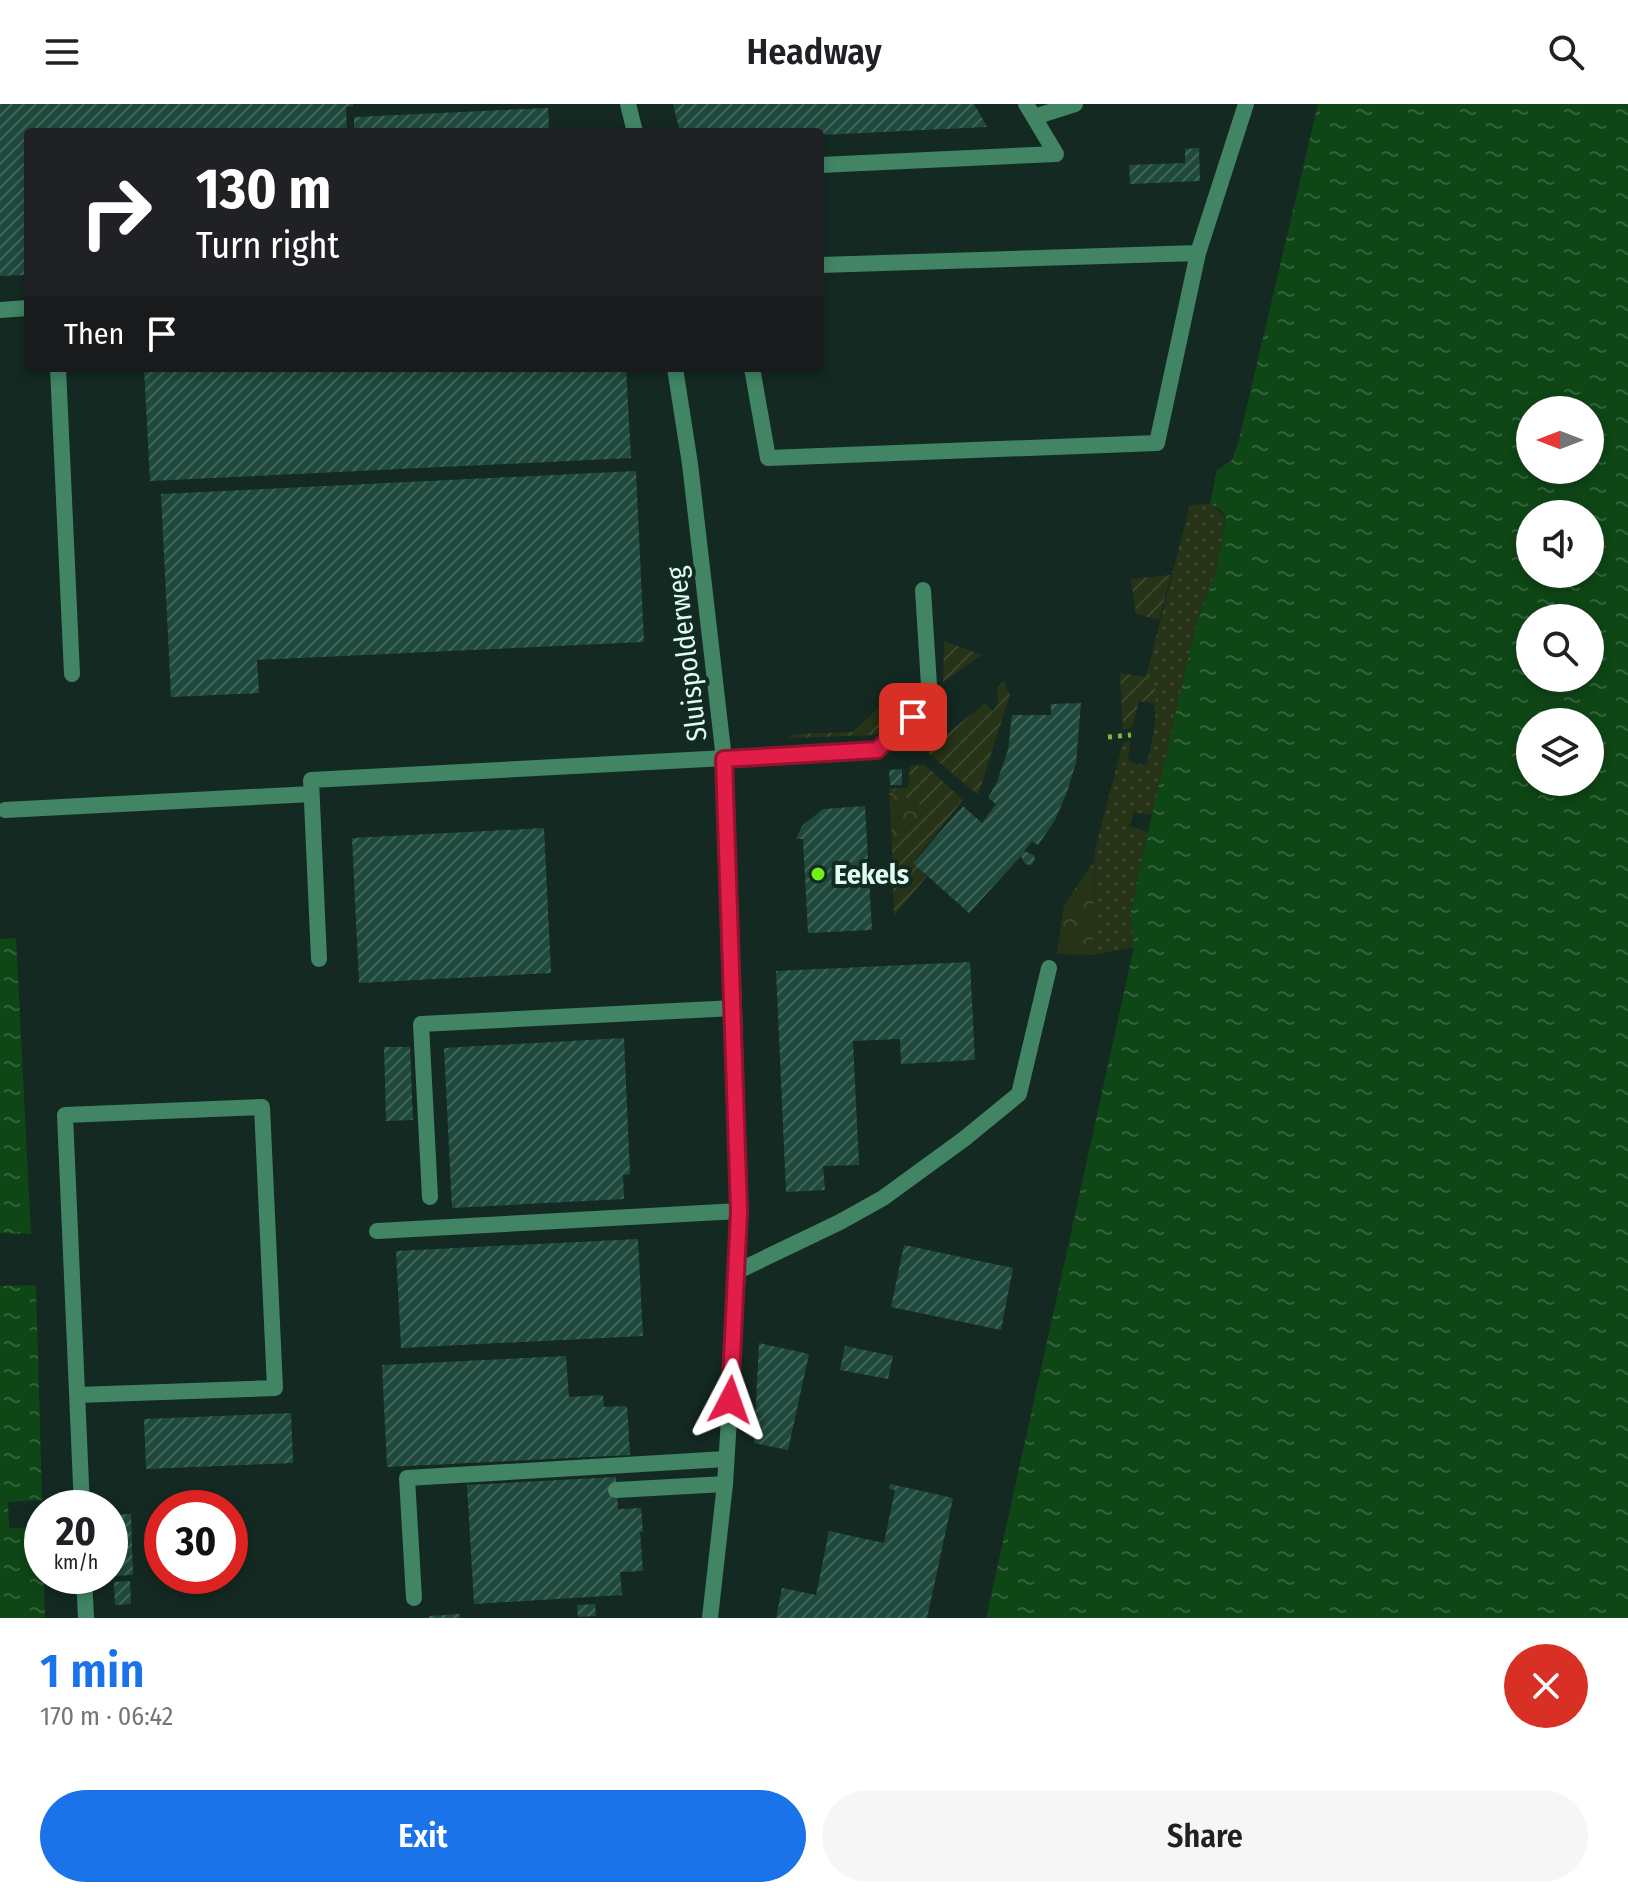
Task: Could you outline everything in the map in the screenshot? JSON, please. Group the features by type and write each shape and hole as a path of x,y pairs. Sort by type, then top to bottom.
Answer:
{"street":[{"path":"628,104 634,128"},
{"path":"824,165 1056,154 1030,110 1075,104"},
{"path":"753,372 768,458 1157,443 1198,253 1246,104"},
{"path":"824,265 1198,253"},
{"path":"0,310 24,308"},
{"path":"58,372 72,674"},
{"name":"Sluispolderweg","path":"676,372 690,464 724,759 734,1008 738,1271 725,1484 710,1618"},
{"path":"319,959 311,780 877,750 930,701 923,590"},
{"path":"5,810 311,794"},
{"path":"738,1271 883,1198 1019,1094 1049,968"},
{"path":"430,1197 421,1024 734,1008"},
{"path":"77,1395 275,1388 262,1107 65,1115 77,1395 81,1490"},
{"path":"377,1231 739,1211"},
{"path":"414,1598 407,1478 726,1459"},
{"path":"616,1490 725,1484"},
{"path":"85,1594 86,1618"}],"path":[{"path":"1108,737 1131,735"}],"green space":[{"path":"1210,504 1226,518 1217,567 1196,626 1153,815 1134,812 1129,826 1148,832 1131,911 1134,947 1093,955 1095,850 1123,742 1131,741 1128,759 1135,764 1147,765 1156,708 1146,677 1190,505"},
{"path":"1171,575 1159,620 1136,614 1131,579"},
{"path":"944,641 982,655 943,682"},
{"path":"1120,673 1146,677 1155,688 1156,712 1153,703 1139,701 1132,727 1123,730"},
{"path":"1004,681 1010,695 978,795 926,751 985,703 993,711 998,704 997,688"},
{"path":"886,701 915,704 875,735 788,738 795,734 853,732"},
{"path":"925,765 963,800 914,861 927,876 894,916 892,845 928,809 890,789 908,788 910,766"},
{"path":"889,788 928,809 892,845"},
{"path":"1094,861 1093,955 1057,954 1064,905"}],"water":[{"path":"1318,104 1628,104 1628,1618 986,1618 1134,947 1131,911 1148,832 1196,626 1217,567 1226,518 1222,511 1210,504 1217,470 1232,460"},
{"path":"16,938 31,1234 0,1233 0,939"},
{"path":"36,1285 42,1490 24,1490 24,1501 8,1502 9,1528 24,1528 24,1594 44,1594 45,1618 0,1618 0,1286"}],"building":[{"path":"0,104 353,104 346,107 347,128 24,128 24,275 0,276"},
{"path":"673,104 974,104 987,127 824,135 824,128 679,128"},
{"path":"548,108 549,128 354,128 354,117"},
{"path":"1199,148 1200,181 1130,184 1129,165 1185,163 1185,149"},
{"path":"144,372 626,372 631,458 150,481"},
{"path":"636,471 644,642 257,660 259,693 171,697 161,494"},
{"path":"1081,703 1076,763 1067,792 1055,820 1038,845 1032,841 1024,851 1034,855 1035,860 1031,865 1025,864 1021,856 969,913 913,863 963,806 982,823 996,804 988,798 1008,750 1012,715 1051,715 1051,704"},
{"path":"902,769 902,785 890,785 889,770"},
{"path":"865,806 872,930 808,933 803,839 796,839 802,826 823,809"},
{"path":"544,828 551,973 359,983 352,838"},
{"path":"970,962 975,1060 901,1064 900,1039 853,1041 859,1165 823,1166 825,1190 786,1192 776,971"},
{"path":"624,1038 630,1174 623,1175 624,1199 452,1208 444,1048"},
{"path":"384,1047 410,1047 413,1120 386,1121"},
{"path":"638,1239 643,1336 401,1348 396,1251"},
{"path":"904,1245 1013,1268 1001,1330 891,1307"},
{"path":"759,1343 809,1354 788,1450 754,1443"},
{"path":"845,1346 893,1356 888,1379 840,1370"},
{"path":"566,1356 569,1397 603,1395 604,1407 627,1406 630,1455 387,1467 382,1365"},
{"path":"291,1413 293,1463 146,1469 144,1419"},
{"path":"616,1477 618,1509 641,1508 643,1532 640,1532 643,1571 620,1572 622,1595 474,1604 467,1485"},
{"path":"890,1484 953,1498 927,1618 776,1618 782,1588 816,1595 829,1531 884,1543 895,1490 889,1489"},
{"path":"128,1514 131,1514 133,1575 128,1575"},
{"path":"128,1581 131,1604 115,1605 115,1594 128,1594"},
{"path":"595,1604 596,1616 578,1617 577,1605"},
{"path":"460,1614 460,1618 429,1618 429,1616"}],"place":[{"name":"Eekels","path":"818,874"}],"route":[{"path":"730,1400 739,1211 724,759 877,750 913,717"}]}
